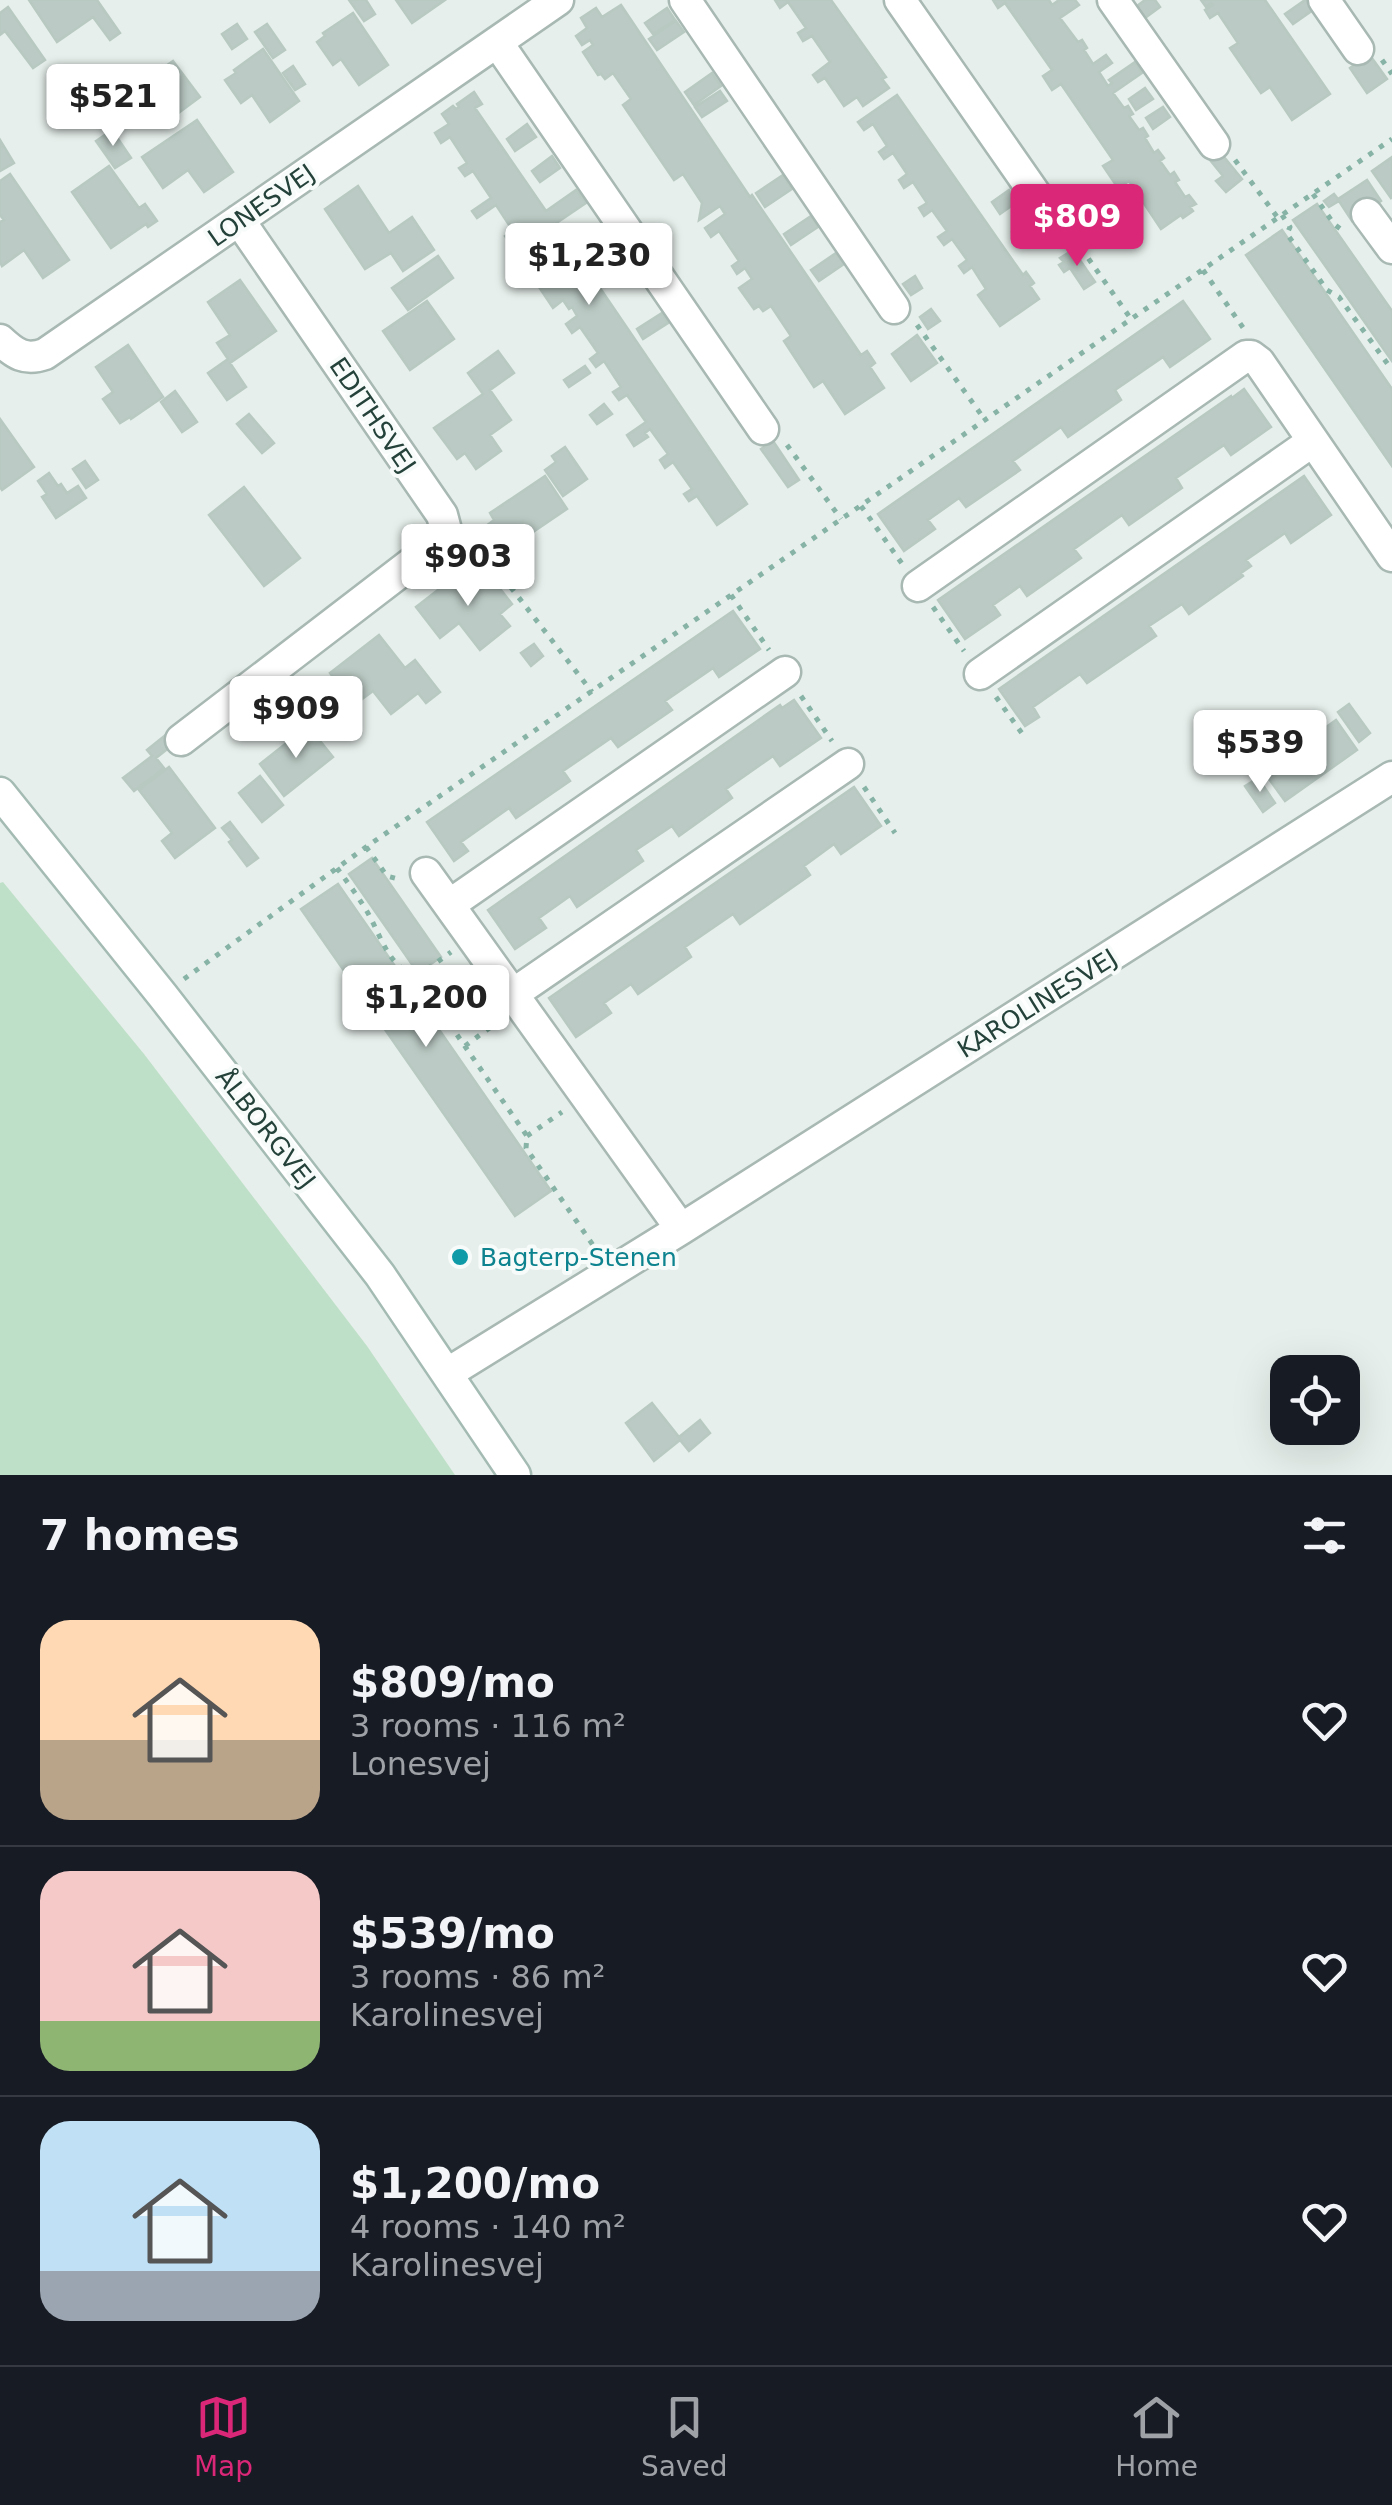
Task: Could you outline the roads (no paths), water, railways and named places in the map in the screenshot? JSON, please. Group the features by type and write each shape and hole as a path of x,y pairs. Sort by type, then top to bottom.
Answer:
{"street":[{"name":"LONESVEJ","path":"11,349 34,358 45,354 558,0"},
{"path":"685,0 894,308"},
{"path":"900,0 1061,231"},
{"path":"1113,0 1214,144"},
{"path":"1324,0 1358,49"},
{"path":"497,42 763,429"},
{"path":"1368,214 1392,248"},
{"name":"EDITHSVEJ","path":"181,740 438,543 446,530 442,515 240,220"},
{"path":"918,586 1240,359 1251,356 1259,362 1392,556"},
{"path":"980,674 1313,441"},
{"path":"449,905 785,672"},
{"path":"517,1000 848,764"},
{"name":"KAROLINESVEJ","path":"448,1373 1392,777"},
{"name":"ÅLBORGVEJ","path":"0,794 380,1275 515,1475"},
{"path":"426,872 681,1228"}],"place":[{"name":"Bagterp-Stenen","path":"460,1257"}]}
